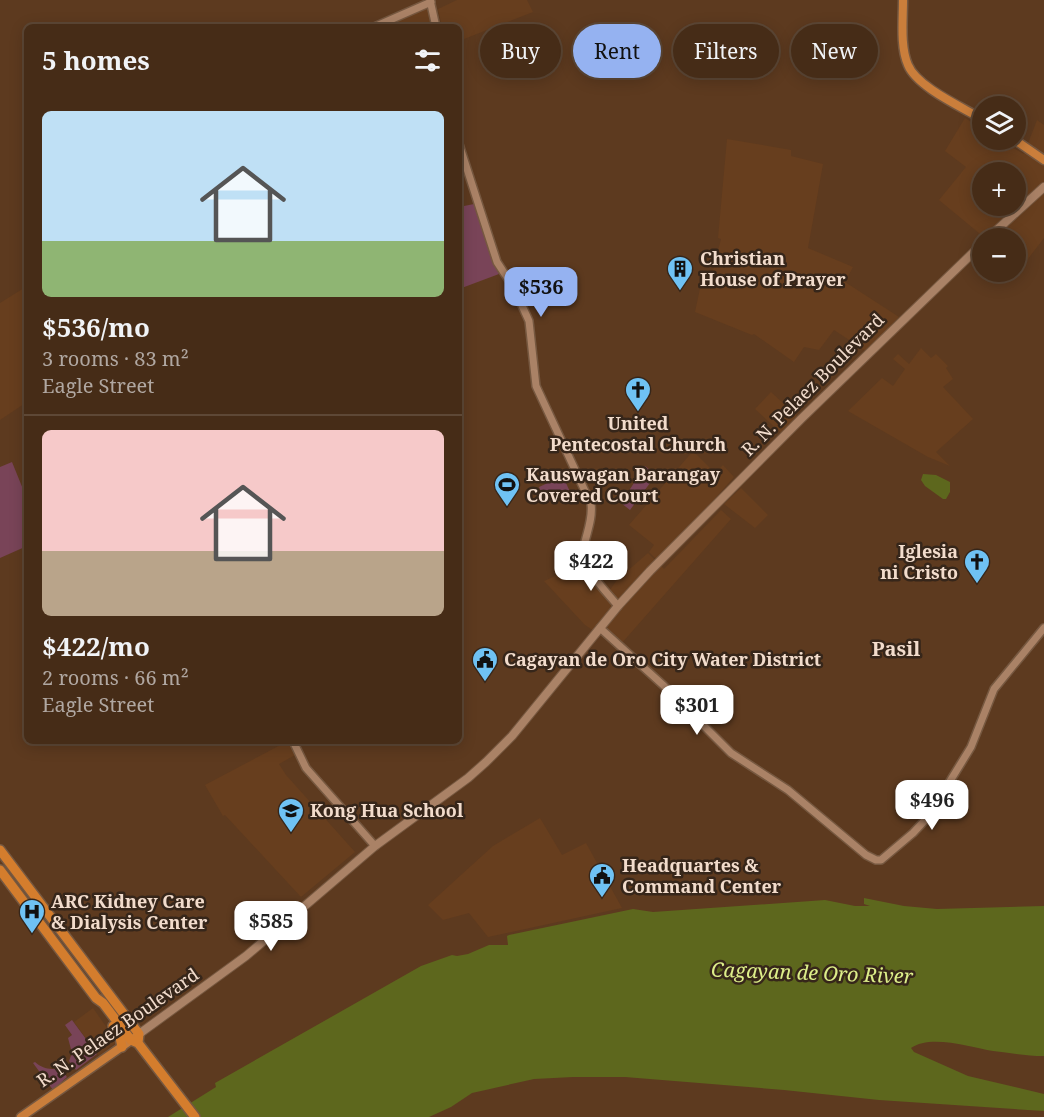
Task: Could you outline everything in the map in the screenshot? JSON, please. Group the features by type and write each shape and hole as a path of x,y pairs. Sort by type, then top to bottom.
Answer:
{"highway":[{"path":"0,850 50,915 136,1039 195,1117"},
{"path":"0,870 96,998 136,1039"},
{"path":"39,922 50,915"},
{"path":"96,998 98,1006 120,1037 122,1047"}],"main road":[{"path":"903,0 906,59 913,74 927,86 972,113"},
{"path":"1026,148 1044,160"},
{"path":"999,228 1044,187"},
{"name":"R. N. Pelaez Boulevard","path":"21,1117 136,1039 246,956 375,846 468,778 486,762 512,736 618,606 657,564 802,417 972,253"}],"street":[{"path":"380,24 430,1 435,24"},
{"path":"462,153 497,262 514,288 529,321 536,386 591,504 592,512 584,552 585,562 618,606"},
{"path":"600,628 663,685 731,753 788,790 872,858 881,860 885,859 928,817 971,747 993,689 1044,628"},
{"path":"294,744 306,768 375,846"}],"shaded area":[{"path":"457,0 527,0 533,12 502,24 480,24 480,33 462,40 462,24 441,24 438,9"},
{"path":"427,8 430,24 389,24"},
{"path":"965,118 972,123 972,150 1017,150 1024,154 1037,120 1044,125 1044,238 1026,261 1026,228 973,228 939,200 966,167 945,151"},
{"path":"727,139 791,150 791,156 823,164 808,248 853,267 845,282 899,317 866,351 834,330 819,350 804,347 794,362 754,334 695,312 702,279 710,282 721,239 718,238"},
{"path":"474,204 493,263 499,274 462,288 462,206"},
{"path":"24,288 24,404 0,420 0,303"},
{"path":"921,348 931,358 936,354 948,366 946,368 953,379 943,387 973,419 936,452 950,466 928,457 848,411 882,378 893,386 905,369 893,359 898,354 909,364"},
{"path":"771,392 797,416 781,433 755,409"},
{"path":"693,451 715,473 723,465 734,477 659,562 649,552 654,545 629,525"},
{"path":"12,462 24,492 24,547 0,558 0,467"},
{"path":"645,466 656,475 630,510 621,503"},
{"path":"563,476 570,492 546,503 539,487"},
{"path":"741,488 768,515 755,528 724,504"},
{"path":"721,510 731,519 621,644 599,624 594,631 585,625 544,581 585,563 594,576 610,590 616,581 648,553 664,569"},
{"name":"Kong Hua School","path":"282,744 290,744 295,755 279,764 286,775 355,852 301,897 225,815 223,816 205,785"},
{"path":"540,818 562,855 586,843 622,908 488,937 469,913 443,920 428,905 493,846"},
{"path":"93,1008 117,1042 99,1056 74,1022"},
{"path":"72,1020 97,1054 76,1070 69,1061 72,1053 68,1038 72,1035 65,1025"},
{"path":"33,1063 47,1068 60,1068 67,1077 53,1090"}],"water":[{"path":"923,474 936,475 950,482 950,492 946,499 925,486 921,480"},
{"name":"Cagayan de Oro River","path":"864,898 904,906 937,909 1044,906 1044,1056 939,1042 919,1044 911,1048 914,1052 968,1076 1044,1094 1044,1111 879,1100 625,1077 573,1077 534,1079 472,1093 451,1107 429,1117 168,1117 216,1087 215,1083 421,966 452,955 468,954 489,945 508,945 507,936 509,935 633,909 653,912 825,900 855,906 870,906 864,904"}],"place":[{"name":"Christian House of Prayer","path":"680,292"},
{"name":"United Pentecostal Church","path":"638,413"},
{"name":"Kauswagan Barangay Covered Court","path":"507,508"},
{"name":"Iglesia ni Cristo","path":"977,585"},
{"name":"Cagayan de Oro City Water District","path":"485,683"},
{"name":"Kong Hua School","path":"291,834"},
{"name":"Headquartes & Command Center","path":"602,899"},
{"name":"ARC Kidney Care & Dialysis Center","path":"32,935"}],"district":[{"name":"Pasil","path":"896,649"}]}
